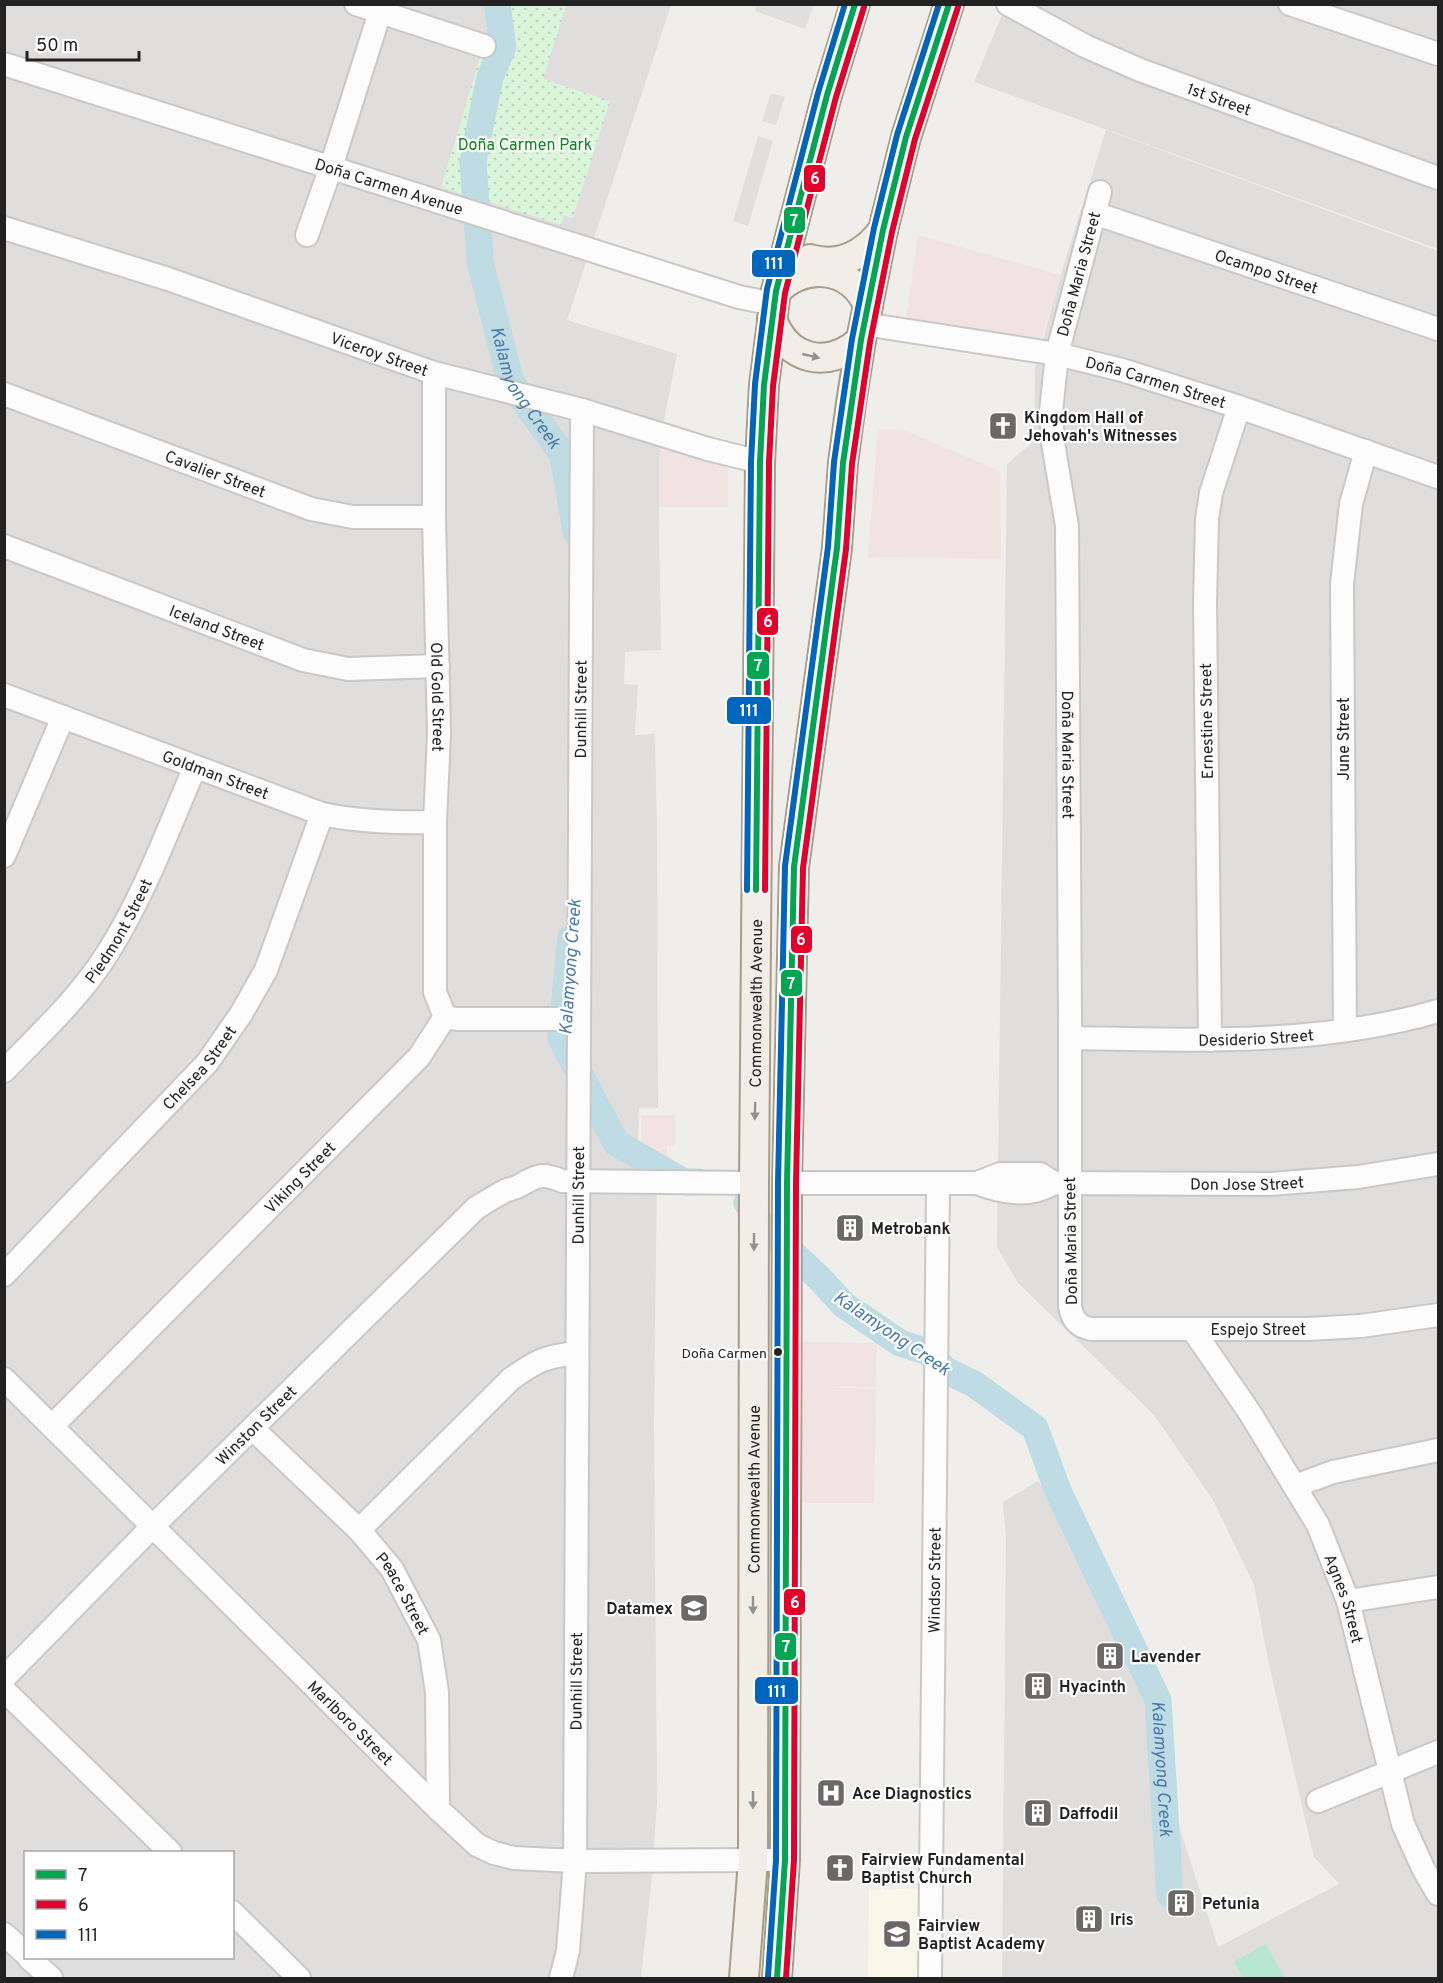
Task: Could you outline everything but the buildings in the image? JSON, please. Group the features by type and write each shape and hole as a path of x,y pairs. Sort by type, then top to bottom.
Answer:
{"main road":[{"name":"Commonwealth Avenue","path":"744,1978 753,1861 754,1183 760,462 764,385 774,305 788,246 855,4"},
{"name":"Commonwealth Avenue","path":"777,1978 785,1860 787,1183 794,867 837,548 843,463 865,323 883,230 906,137 949,4"},
{"path":"788,246 812,259 835,262 862,252 883,230"},
{"path":"826,272 850,282 859,290 865,323 849,350 837,356 810,357 786,343 777,332 774,305 798,275 826,272"}],"street":[{"path":"356,4 484,46"},
{"name":"1st Street","path":"1008,4 1085,46 1140,70 1438,177"},
{"path":"1290,4 1438,54"},
{"path":"307,235 380,12"},
{"name":"Doña Carmen Avenue","path":"4,64 739,297 774,305"},
{"name":"Ocampo Street","path":"1097,202 1438,329"},
{"name":"Doña Maria Street","path":"1078,1324 1072,1317 1070,1307 1062,1183 1070,1038 1067,526 1053,443 1051,412 1057,354 1097,202"},
{"name":"Viceroy Street","path":"4,228 168,279 434,374 582,410 732,456 760,462"},
{"name":"Doña Carmen Street","path":"865,323 1057,354 1122,370 1239,407 1438,477"},
{"name":"Old Gold Street","path":"434,374 434,517 438,666 435,992 445,1017"},
{"name":"Cavalier Street","path":"4,394 311,509 353,517 434,517"},
{"name":"Ernestine Street","path":"1210,1040 1205,602 1207,519 1210,493 1239,407"},
{"name":"Dunhill Street","path":"561,1978 571,1930 575,1862 578,1353 571,1181 578,1019 582,410"},
{"name":"June Street","path":"1345,1030 1342,584 1351,504 1366,451"},
{"name":"Iceland Street","path":"4,546 303,660 348,669 438,666"},
{"name":"Goldman Street","path":"4,695 322,814 381,823 435,822"},
{"path":"4,856 63,717"},
{"name":"Piedmont Street","path":"4,1071 74,999 108,953 139,895 195,767"},
{"name":"Chelsea Street","path":"4,1275 174,1099 214,1053 241,1014 266,970 322,814"},
{"name":"Desiderio Street","path":"1070,1038 1210,1040 1277,1038 1412,1019 1438,1011"},
{"path":"445,1017 457,1019 578,1019"},
{"name":"Viking Street","path":"52,1426 419,1057 445,1017"},
{"name":"Don Jose Street","path":"787,1183 976,1183 1000,1174 1040,1174 1062,1183 1270,1184 1358,1177 1438,1164"},
{"name":"Winston Street","path":"4,1678 153,1526 477,1208 518,1186 529,1190 541,1190 571,1181 754,1183"},
{"name":"Windsor Street","path":"930,1978 938,1184"},
{"name":"Espejo Street","path":"1078,1324 1092,1329 1193,1330 1361,1326 1438,1315"},
{"name":"Agnes Street","path":"1193,1330 1250,1413 1318,1526 1348,1601 1403,1824 1438,1894"},
{"path":"360,1530 511,1379 530,1365 553,1355 578,1353"},
{"name":"Marlboro Street","path":"4,1379 477,1845 494,1853 514,1858 575,1862 785,1860"},
{"name":"Peace Street","path":"252,1429 360,1530 392,1569 429,1640 437,1692 438,1809"},
{"path":"1295,1486 1333,1472 1438,1450"},
{"path":"1348,1601 1438,1587"},
{"path":"4,1690 169,1851"},
{"path":"1318,1801 1438,1752"},
{"path":"234,1914 299,1978"},
{"path":"4,1934 24,1952"},
{"path":"30,1959 51,1978"}],"shaded area":[{"path":"757,4 814,5 805,29 755,11"},
{"path":"5,5 671,5 567,320 677,354 660,441 661,650 625,652 624,684 638,685 635,735 655,734 657,839 658,1108 639,1108 637,1170 657,1172 654,1422 657,1801 641,1978 5,1978"},
{"path":"1006,5 1438,5 1438,249 974,82"},
{"path":"771,93 785,97 776,125 762,121"},
{"path":"1106,130 1438,251 1438,1978 1002,1978 1006,1538 1003,1502 1038,1481 1095,1553 1121,1616 1147,1693 1180,1829 1218,1947 1339,1884 1314,1857 1268,1660 1254,1585 1213,1500 1154,1415 1018,1283 997,1247 1007,464 1034,441 1035,369 1061,274"},
{"path":"758,136 773,141 748,226 733,221"},
{"path":"918,235 1061,275 1042,338 906,319"},
{"path":"878,429 904,430 1000,471 1001,559 868,557"},
{"path":"660,441 728,462 728,507 659,507"},
{"path":"641,1115 675,1115 675,1146 667,1146 667,1166 641,1166"},
{"path":"802,1342 877,1343 876,1387 811,1387 876,1389 874,1503 802,1503"},
{"name":"Fairview Baptist Academy","path":"927,1888 925,1978 868,1978 869,1890"}],"green space":[{"name":"Doña Carmen Park","path":"496,5 566,5 543,79 610,101 573,218 564,215 561,225 441,187"},
{"path":"1266,1944 1285,1978 1243,1978 1234,1962"}],"waterway":[{"name":"Kalamyong Creek","path":"497,4 503,47 490,77 473,161 480,262 511,383 563,455 576,532"},
{"name":"Kalamyong Creek","path":"571,938 561,1038 616,1143 684,1182 699,1182"},
{"name":"Kalamyong Creek","path":"747,1203 762,1225 819,1278 844,1305 900,1343 928,1352 945,1370 974,1384 1035,1428 1058,1491 1158,1700 1170,1895"}],"transit line":[{"name":"111","path":"747,890 751,462 755,384 767,289 818,93 845,4"},
{"name":"7","path":"756,890 760,462 764,385 776,291 827,95 855,4"},
{"name":"111","path":"768,1977 776,1860 778,1183 785,866 828,547 834,462 852,339 874,228 897,135 939,4"},
{"name":"7","path":"777,1978 785,1860 787,1183 794,867 837,548 843,463 861,340 883,230 906,137 949,4"},
{"name":"6","path":"765,890 769,462 773,386 785,293 836,97 864,7"},
{"name":"6","path":"786,1978 794,1860 796,1183 803,868 846,549 852,464 870,342 892,232 915,139 958,7"}],"place":[{"name":"Kingdom Hall of Jehovah's Witnesses","path":"1003,426"},
{"name":"Metrobank","path":"850,1228"},
{"name":"Doña Carmen","path":"778,1352"},
{"name":"Datamex","path":"694,1608"},
{"name":"Lavender","path":"1110,1656"},
{"name":"Hyacinth","path":"1038,1686"},
{"name":"Ace Diagnostics","path":"831,1793"},
{"name":"Daffodil","path":"1038,1813"},
{"name":"Fairview Fundamental Baptist Church","path":"840,1868"},
{"name":"Petunia","path":"1181,1903"},
{"name":"Iris","path":"1089,1919"},
{"name":"Fairview Baptist Academy","path":"897,1934"}]}
